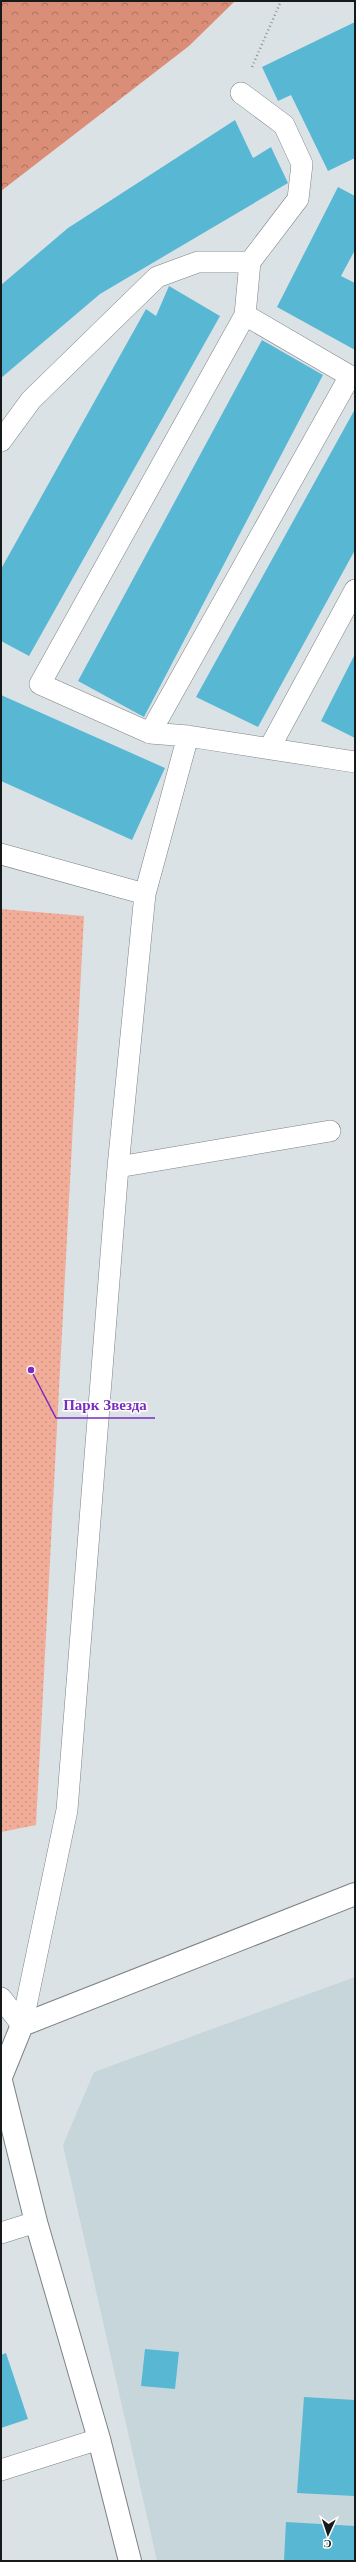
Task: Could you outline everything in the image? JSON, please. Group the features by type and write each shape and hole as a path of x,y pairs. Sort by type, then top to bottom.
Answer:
{"street":[{"path":"1,2077 22,2025 355,1894"},
{"path":"1,2081 36,2222 99,2439 130,2561"}],"lane":[{"path":"241,93 284,126 302,164 298,199 250,262 245,315 40,684 150,734 188,736 270,747 355,762"},
{"path":"1,441 31,400 157,276 198,262 250,262"},
{"path":"150,734 350,376 245,315"},
{"path":"270,747 355,590"},
{"path":"22,2025 66,1810 118,1167 145,894 188,736"},
{"path":"1,854 145,894"},
{"path":"118,1167 330,1131"},
{"path":"1,1998 22,2025"},
{"path":"1,2233 36,2222"},
{"path":"1,2470 99,2439"}],"path":[{"path":"241,93 281,1"}],"shaded area":[{"path":"1,909 84,916 36,1825 1,1832"},
{"path":"355,1977 355,2561 157,2561 63,2145 94,2072"}],"green space":[{"path":"1,1 235,1 189,46 1,191"}],"building":[{"path":"355,22 355,158 328,171 291,95 278,101 262,67"},
{"path":"235,120 253,158 271,147 288,183 100,294 1,378 1,285 68,228"},
{"path":"338,187 355,196 355,250 341,276 355,283 355,350 277,307"},
{"path":"169,286 220,316 29,656 1,641 1,569 146,309 156,316"},
{"path":"262,340 323,375 144,717 78,681"},
{"path":"355,409 355,550 258,727 196,697"},
{"path":"355,654 355,738 321,721"},
{"path":"1,695 165,768 132,840 1,781"},
{"path":"145,2349 179,2352 175,2389 141,2386"},
{"path":"6,2353 28,2419 1,2428 1,2355"},
{"path":"304,2397 355,2400 354,2496 297,2493"},
{"path":"286,2522 355,2526 355,2561 284,2561"}],"place":[{"name":"Парк Звезда","path":"31,1370"}]}
